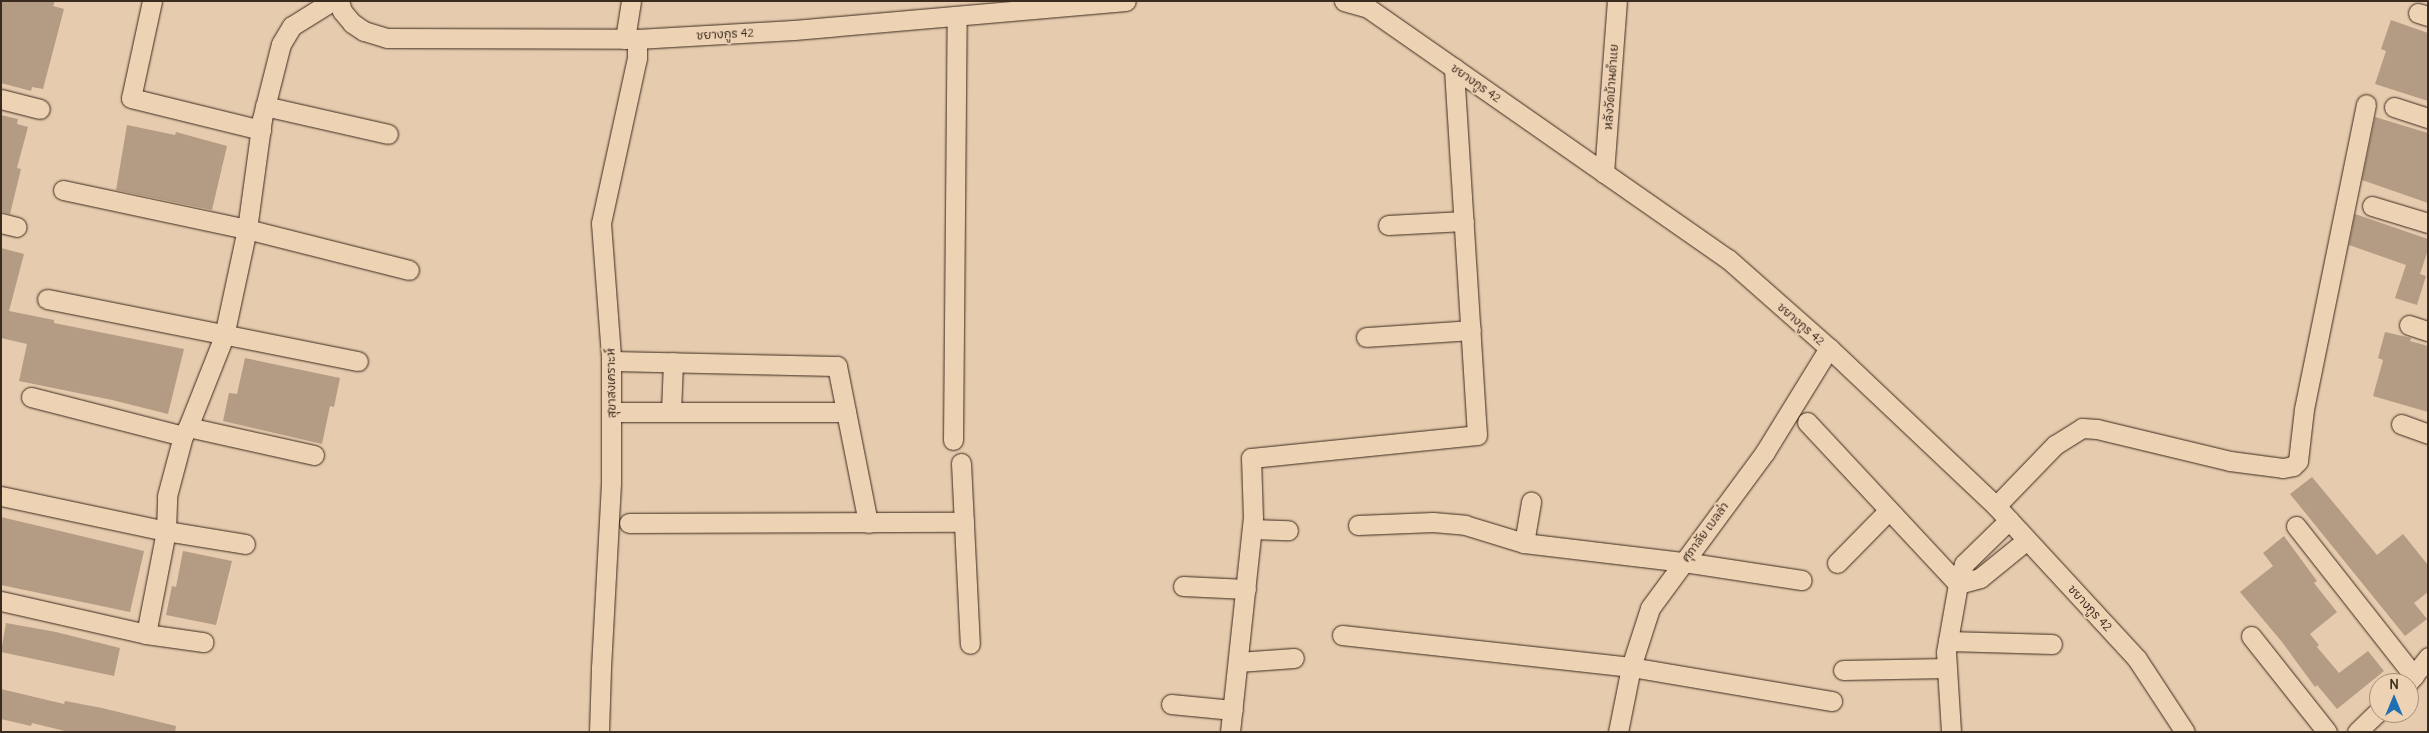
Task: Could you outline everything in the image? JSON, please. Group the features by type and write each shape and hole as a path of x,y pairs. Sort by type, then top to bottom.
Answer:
{"street":[{"path":"152,1 131,98 261,130"},
{"path":"146,634 166,531 168,496 185,431 224,336 247,229 265,106 281,44 292,26 332,1"},
{"name":"ชยางกูร 42","path":"339,1 342,11 352,23 364,31 387,38 631,39 794,30 945,12 1126,1"},
{"name":"สุขาสงเคราะห์","path":"599,732 612,482 612,361 602,211 637,58 631,39 631,1"},
{"name":"ชยางกูร 42","path":"1344,1 1368,8 1728,259 1829,348 1996,506 2138,659 2185,732"},
{"name":"หลังวัดบ้านตำแย","path":"1604,173 1617,1"},
{"path":"945,12 953,440"},
{"path":"1230,732 1252,530 1251,458 1478,435 1454,68"},
{"path":"1,99 40,109"},
{"path":"1996,506 2054,445 2082,428 2097,429 2230,461 2282,468 2292,466 2298,461 2304,409 2366,104"},
{"path":"265,106 388,134"},
{"path":"2394,107 2428,118"},
{"path":"63,190 247,229 409,270"},
{"path":"2372,206 2428,223"},
{"path":"1388,225 1464,221"},
{"path":"47,299 224,336 358,361"},
{"path":"2409,325 2428,331"},
{"path":"1366,337 1471,330"},
{"name":"ศุภาลัย เบลล่า","path":"1618,732 1631,667 1650,608 1765,452 1829,348"},
{"path":"612,361 837,366 868,523"},
{"path":"671,412 673,362"},
{"path":"30,397 185,431 314,455"},
{"path":"612,412 846,412"},
{"path":"1808,422 1958,584"},
{"path":"2401,424 2428,434"},
{"path":"961,463 970,644"},
{"path":"1,496 166,531 245,544"},
{"path":"1524,544 1531,502"},
{"path":"1837,563 1889,510"},
{"path":"1951,732 1947,668 1948,641 1958,584 1964,564 2009,520"},
{"path":"629,523 964,522"},
{"path":"1358,525 1433,522 1465,525 1524,544 1684,562 1802,580"},
{"path":"2296,526 2406,673"},
{"path":"1252,530 1288,530"},
{"path":"1958,584 1980,578 2027,540"},
{"path":"1183,586 1246,589"},
{"path":"1,601 146,634 203,642"},
{"path":"1342,635 1631,667 1832,701"},
{"path":"2252,636 2327,732"},
{"path":"1948,641 2052,644"},
{"path":"2416,673 2428,657"},
{"path":"1238,662 1294,658"},
{"path":"1843,670 1947,668"},
{"path":"1171,704 1232,710"},
{"path":"2358,732 2369,721"}],"building":[{"path":"1,1 55,1 53,6 64,9 43,89 32,87 31,91 1,83"},
{"path":"2391,20 2428,33 2428,101 2375,84 2386,51 2381,49"},
{"path":"1,115 18,119 17,124 28,127 17,168 21,169 10,214 1,212"},
{"path":"2375,117 2428,133 2428,203 2362,180"},
{"path":"127,125 175,135 176,132 227,146 212,210 116,190"},
{"path":"2355,214 2428,239 2428,250 2420,274 2426,276 2417,305 2395,298 2406,265 2349,245"},
{"path":"1,248 24,254 9,311 54,320 54,323 184,349 168,414 112,400 19,381 27,344 1,338"},
{"path":"2385,332 2411,338 2410,341 2428,346 2428,412 2373,396 2383,360 2378,358"},
{"path":"245,358 340,378 334,407 330,406 322,444 223,421 229,393 237,394"},
{"path":"2312,477 2377,555 2403,534 2428,565 2428,592 2414,603 2427,619 2405,636 2290,494"},
{"path":"1,517 144,551 130,612 1,585"},
{"path":"2284,536 2317,581 2314,583 2337,612 2310,634 2319,645 2317,647 2339,673 2368,651 2384,671 2382,673 2369,673 2369,683 2337,709 2317,685 2315,687 2282,642 2240,592 2273,566 2263,553"},
{"path":"183,551 232,561 216,625 166,615 172,586 176,587"},
{"path":"6,623 56,632 120,648 114,676 1,652"},
{"path":"1,689 64,704 65,701 102,708 176,726 175,732 69,732 32,723 31,726 1,719"}]}
